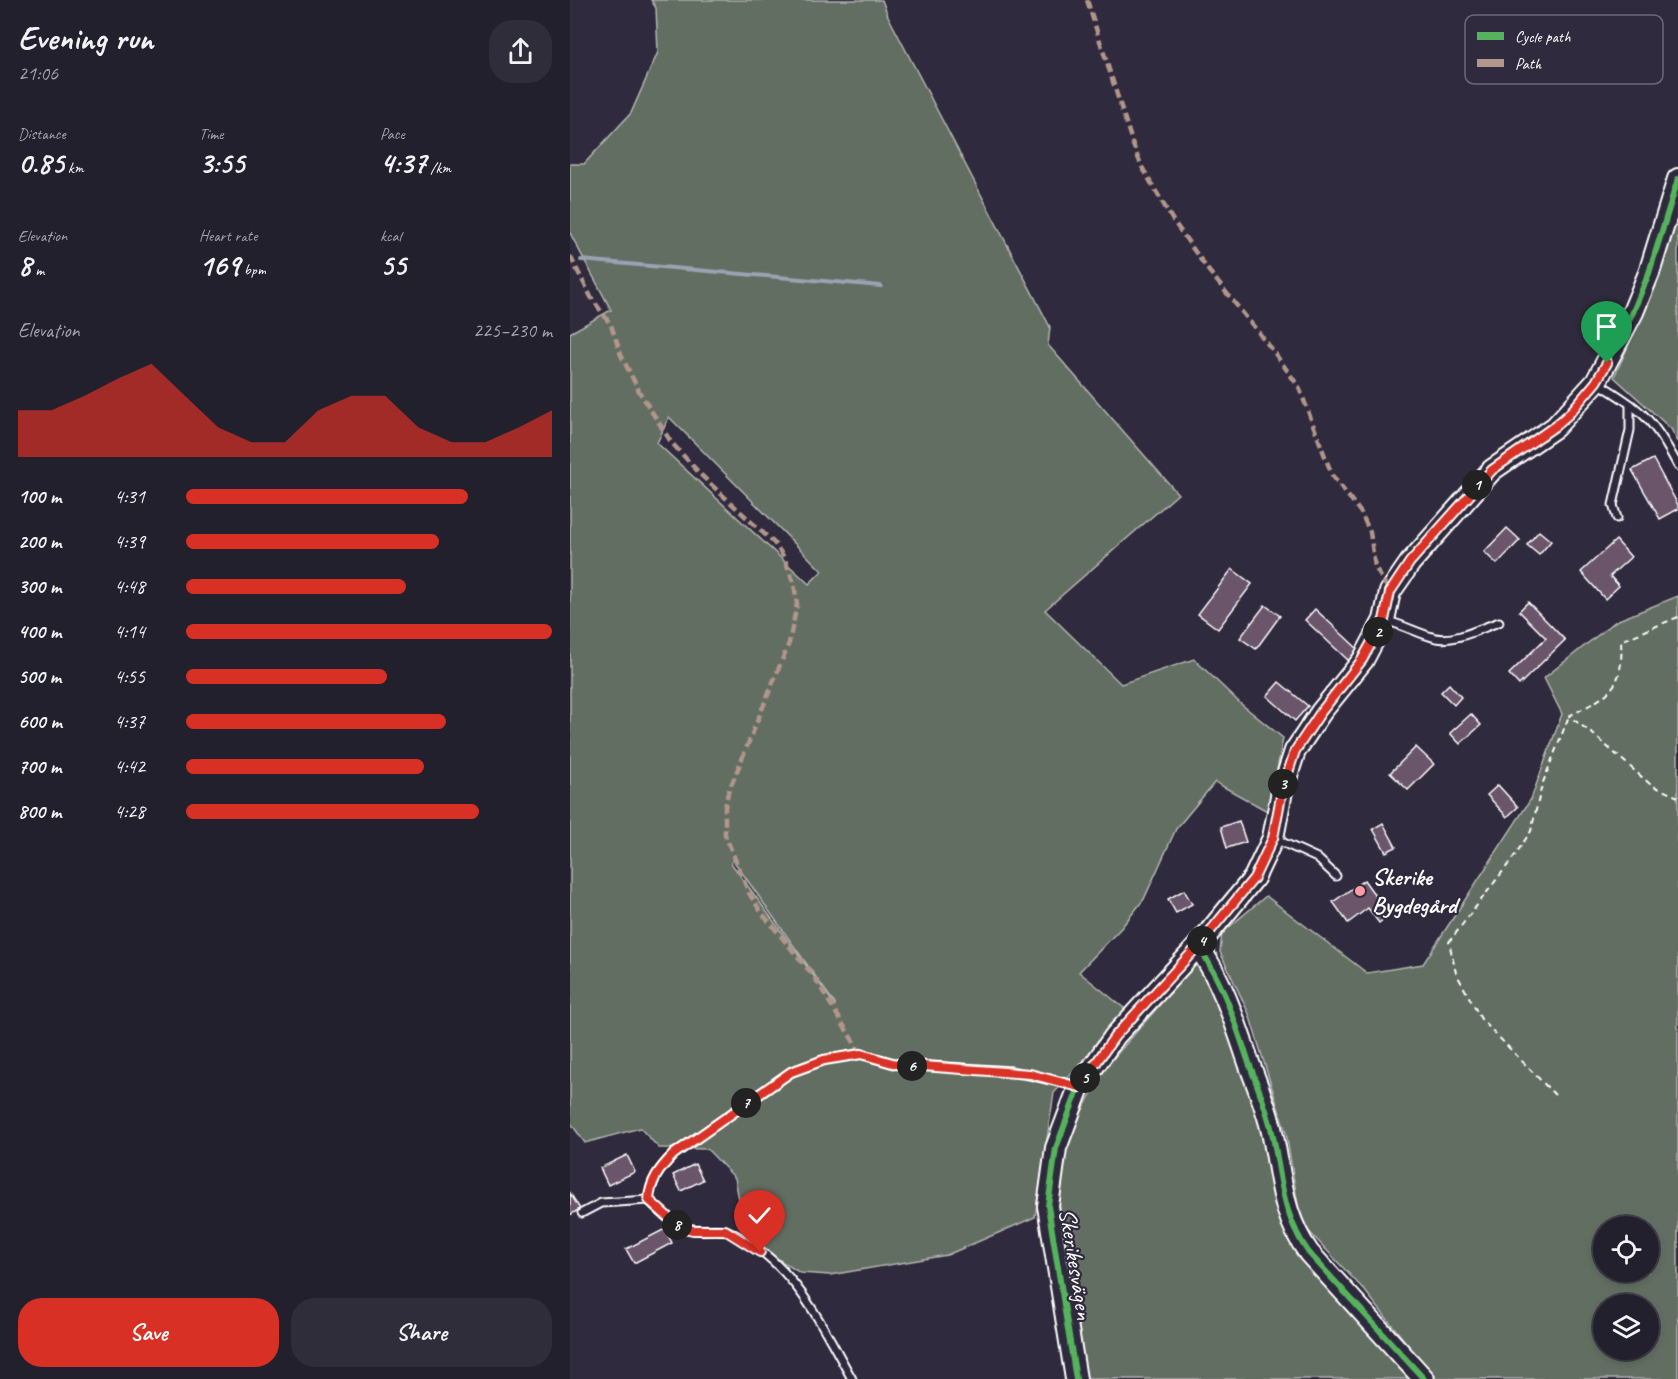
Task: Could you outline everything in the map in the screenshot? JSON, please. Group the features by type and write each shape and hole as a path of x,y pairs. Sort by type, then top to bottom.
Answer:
{"street":[{"name":"Skerikesvägen","path":"1077,1379 1048,1206 1056,1148 1079,1087 1115,1036 1198,946 1254,878 1273,838 1282,791 1295,751 1321,712 1362,660 1384,620 1390,592 1410,562 1478,484 1502,462 1555,426 1596,382 1633,312 1645,283 1678,180"},
{"path":"1198,946 1218,978 1261,1097 1271,1130 1286,1210 1295,1234 1308,1253 1424,1379"}],"lane":[{"path":"1596,382 1646,415 1657,428 1678,466"},
{"path":"1617,518 1614,505 1630,430 1630,404"},
{"path":"1384,620 1405,625 1437,638 1447,638 1499,621"},
{"path":"1273,838 1317,858 1336,876"},
{"path":"649,1200 649,1187 663,1165 674,1154 777,1080 804,1066 824,1060 861,1054 896,1064 1030,1074 1079,1087"},
{"path":"582,1213 601,1203 649,1200 679,1227 730,1232 788,1274 813,1309 852,1379"}],"path":[{"path":"1555,1095 1481,1019 1456,973 1449,942 1531,831 1542,785 1569,716 1613,689 1622,665 1621,641 1678,617"},
{"path":"1569,716 1651,785 1678,797"}],"green space":[{"path":"651,0 882,0 888,16 1050,327 1048,345 1178,494 1045,610 1121,684 1194,659 1241,704 1283,738 1269,812 1215,782 1176,829 1144,899 1121,928 1079,972 1129,1012 1054,1093 1035,1217 947,1255 830,1275 800,1273 746,1238 735,1178 707,1149 659,1148 640,1128 585,1143 570,1122 570,333 611,310 570,233 570,164 584,164 631,113 658,52 656,8","holes":["669,417 822,571 809,584 657,443","733,860 835,1004 835,1005 731,863"]},
{"path":"1678,212 1678,442 1671,429 1614,377 1636,329"},
{"path":"1678,596 1678,1379 1435,1379 1365,1291 1301,1223 1286,1133 1249,1014 1220,952 1222,933 1266,896 1367,973 1423,964 1531,799 1562,714 1544,678 1616,621"},
{"path":"1198,961 1221,1005 1262,1120 1284,1229 1301,1257 1409,1379 1084,1379 1058,1201 1068,1138 1104,1069"}],"building":[{"path":"1653,459 1678,505 1678,509 1660,519 1632,470"},
{"path":"1507,528 1520,540 1497,564 1484,552"},
{"path":"1539,531 1551,541 1539,555 1527,545"},
{"path":"1616,540 1631,557 1610,576 1619,586 1605,599 1581,572"},
{"path":"1232,569 1252,584 1218,629 1198,614"},
{"path":"1528,602 1565,640 1519,685 1509,674 1546,638 1519,611"},
{"path":"1265,605 1280,616 1256,649 1240,638"},
{"path":"1315,609 1359,650 1349,661 1305,620"},
{"path":"1279,682 1308,706 1295,721 1267,696"},
{"path":"1449,684 1461,697 1454,705 1441,692"},
{"path":"1471,714 1481,725 1460,744 1450,733"},
{"path":"1416,747 1434,764 1408,790 1390,773"},
{"path":"1498,785 1518,807 1507,817 1487,795"},
{"path":"1239,821 1246,842 1227,848 1221,827"},
{"path":"1383,823 1396,847 1386,852 1373,829"},
{"name":"Skerike Bygdegård","path":"1364,880 1389,915 1379,923 1368,908 1348,923 1333,902"},
{"path":"1184,890 1192,904 1176,913 1168,899"},
{"path":"627,1155 635,1172 608,1185 600,1168"},
{"path":"695,1164 703,1180 681,1191 673,1175"},
{"path":"570,1193 580,1209 570,1215"},
{"path":"665,1229 672,1243 634,1263 626,1249"}],"waterway":[{"path":"581,260 881,286"}],"marked path":[{"path":"1087,0 1142,167 1172,219 1208,270 1271,348 1299,387 1332,475 1361,513 1370,532 1375,567 1390,592"},
{"path":"570,256 591,297 611,325 621,355 640,393 671,442 702,476 774,543 784,557 794,583 797,604 789,643 728,793 725,807 725,835 749,893 761,912 813,975 861,1054"}],"cycle path":[{"path":"1076,1379 1048,1206 1056,1148 1079,1087 1115,1036 1198,946 1254,878 1273,838 1282,791 1295,751 1321,712 1363,660 1384,620 1390,592 1410,563 1492,470 1555,427 1596,382 1633,312 1649,273 1678,179"},
{"path":"1198,946 1215,974 1228,1003 1262,1097 1272,1132 1288,1209 1300,1238 1309,1253 1424,1379"}],"place":[{"name":"Skerike Bygdegård","path":"1360,891"}],"route":[{"path":"760,1252 725,1230 693,1230 679,1227 669,1220 649,1200 649,1187 663,1165 694,1139 777,1080 804,1066 824,1060 861,1054 896,1064 925,1068 1011,1071 1079,1087 1115,1036 1198,946 1254,878 1273,838 1282,791 1295,751 1321,712 1362,660 1378,634 1384,620 1390,592 1410,562 1492,470 1569,414 1596,382 1607,363"}]}
